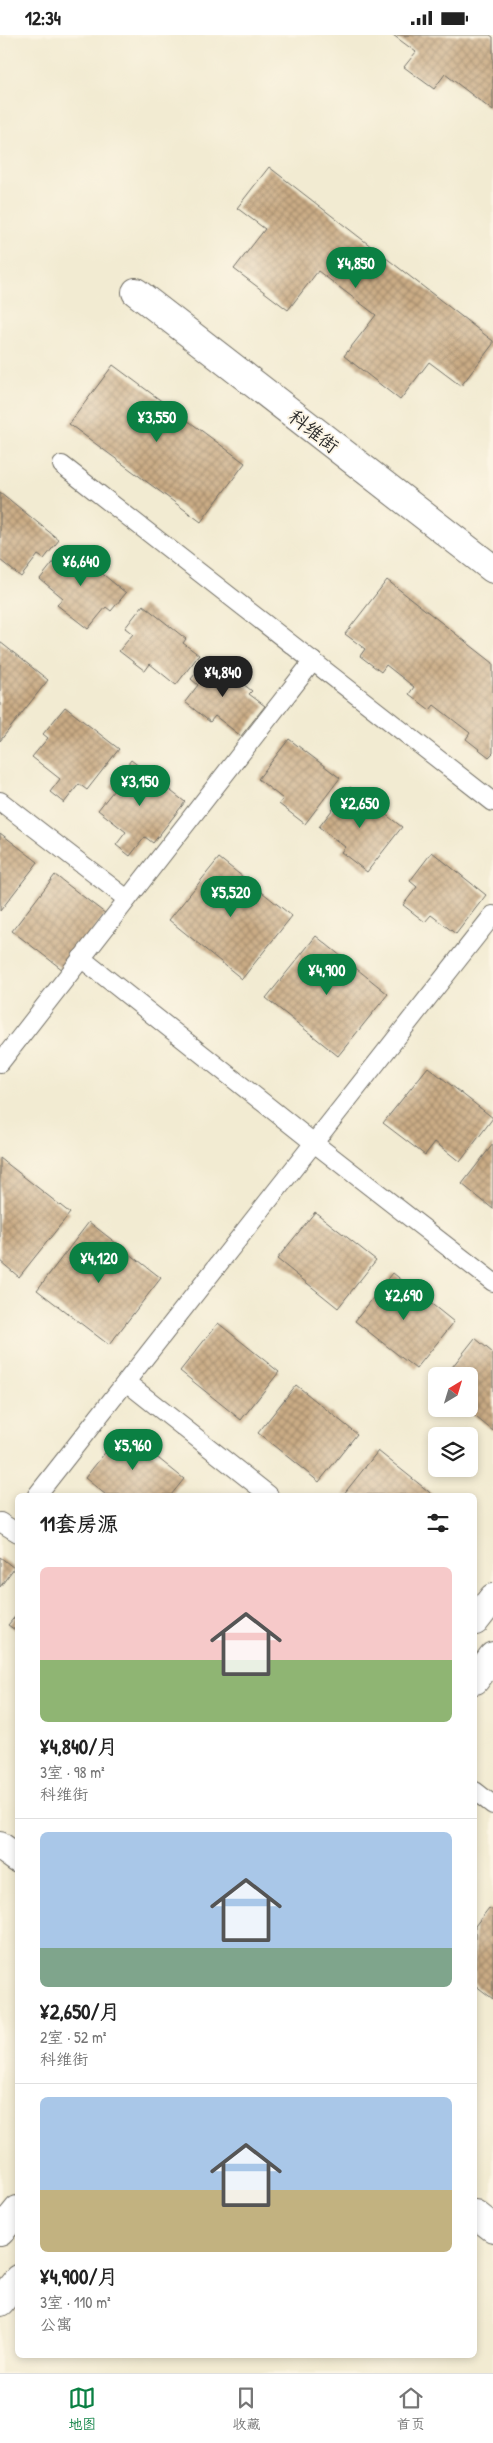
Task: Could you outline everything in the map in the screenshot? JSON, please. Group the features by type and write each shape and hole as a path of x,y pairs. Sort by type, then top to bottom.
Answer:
{"street":[{"name":"科维街","path":"136,292 493,569"},
{"path":"477,1618 493,1598"},
{"path":"477,1677 493,1656"},
{"path":"0,1845 15,1857"},
{"path":"0,2232 15,2214"},
{"path":"477,2216 493,2228"},
{"path":"0,2302 15,2283"}],"lane":[{"path":"62,465 493,801"},
{"path":"0,1063 313,661"},
{"path":"0,801 127,899"},
{"path":"38,1493 493,915"},
{"path":"81,958 493,1282"},
{"path":"126,1382 266,1493"},
{"path":"477,1793 493,1805"}],"building":[{"path":"393,35 490,35 493,37 493,111 445,74 434,89 404,67 416,52"},
{"path":"269,167 493,341 493,344 461,386 429,362 400,400 344,356 376,315 318,271 288,310 234,269 265,229 237,208"},
{"path":"113,365 245,463 201,522 69,424"},
{"path":"0,492 59,540 44,559 38,555 21,577 0,560"},
{"path":"67,545 126,593 111,611 106,607 88,629 57,605 63,598 40,579"},
{"path":"387,580 493,663 493,753 489,757 466,739 470,733 434,705 430,710 409,694 414,687 386,665 381,672 360,656 365,649 345,634"},
{"path":"143,605 186,639 183,643 199,655 176,685 150,664 145,671 119,651 133,634 125,628"},
{"path":"0,642 48,680 0,741"},
{"path":"209,657 252,691 249,694 265,706 241,736 215,716 210,722 185,702 198,685 191,679"},
{"path":"65,707 119,749 87,790 79,784 64,803 50,792 60,779 32,757 48,738 43,734"},
{"path":"289,739 340,778 305,824 279,804 283,799 258,779"},
{"path":"131,760 185,802 153,843 145,837 130,856 116,845 126,832 98,810 114,790 110,787"},
{"path":"350,787 402,827 367,872 341,852 345,847 319,827"},
{"path":"0,833 38,862 0,911"},
{"path":"432,852 486,895 456,934 431,915 425,922 403,905 417,887 410,881"},
{"path":"219,858 292,916 242,979 169,920"},
{"path":"55,875 106,914 63,970 12,931"},
{"path":"316,936 388,994 338,1056 266,998"},
{"path":"428,1067 493,1118 460,1162 435,1142 425,1155 383,1123"},
{"path":"493,1144 493,1209 462,1184"},
{"path":"0,1158 70,1213 19,1277 0,1261"},
{"path":"315,1212 376,1260 338,1308 277,1259"},
{"path":"89,1222 161,1278 109,1345 37,1290"},
{"path":"393,1273 454,1322 416,1369 355,1321"},
{"path":"218,1323 279,1372 241,1420 180,1371"},
{"path":"475,1338 493,1353 493,1431 476,1417 478,1417 478,1367 452,1367"},
{"path":"296,1385 357,1434 319,1482 258,1433"},
{"path":"123,1430 184,1479 173,1493 104,1493 85,1478"},
{"path":"378,1451 430,1493 345,1493"},
{"path":"0,1557 14,1568 0,1587"},
{"path":"15,1617 15,1630 8,1625"},
{"path":"489,1908 493,1911 493,1999 477,1987 477,1923"}]}
